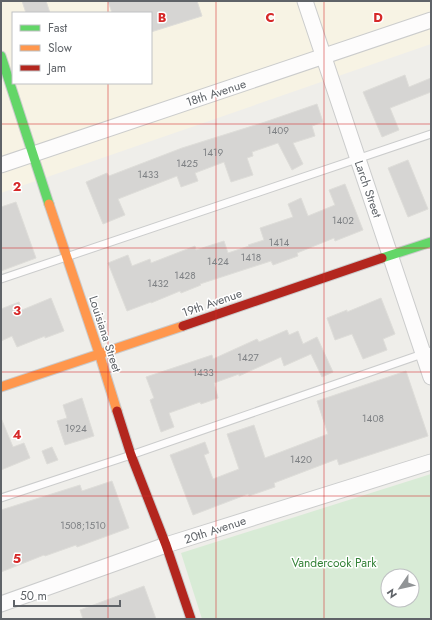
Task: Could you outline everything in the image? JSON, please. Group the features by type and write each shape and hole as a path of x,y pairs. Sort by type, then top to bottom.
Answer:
{"street":[{"name":"Larch Street","path":"305,1 391,255 427,352 431,377"},
{"name":"18th Avenue","path":"1,164 431,20"},
{"name":"Louisiana Street","path":"1,56 131,455 166,545 190,619"},
{"name":"19th Avenue","path":"1,387 431,242"},
{"name":"20th Avenue","path":"1,604 166,545 431,462"}],"lane":[{"path":"1,278 431,134"},
{"path":"1,498 131,455 427,352"}],"shaded area":[{"path":"1,1 431,1 431,44 1,193"}],"green space":[{"name":"Vandercook Park","path":"431,474 431,619 202,619 181,553"}],"building":[{"path":"22,1 46,1 50,12 26,12"},
{"path":"108,1 197,1 202,16 152,32 152,12 112,12"},
{"path":"405,75 409,87 431,78 431,92 390,108 399,130 382,137 363,92"},
{"path":"317,104 323,122 312,126 315,136 293,143 303,164 292,170 278,143 252,152 253,156 247,158 253,175 231,182 224,162 195,173 198,181 181,187 177,176 118,199 125,215 103,224 86,182 107,173 109,176 182,148"},
{"path":"408,160 428,209 408,217 388,168"},
{"path":"345,184 363,230 335,241 334,238 297,253 298,256 273,265 271,261 200,284 201,285 181,293 180,291 127,311 108,263 128,255 132,266 150,259 151,263 195,246 196,250 224,241 228,253 249,246 248,245 264,240 260,228 293,217 288,204 301,198 308,216 335,205 329,190"},
{"path":"16,202 36,258 1,271 1,207"},
{"path":"51,298 64,331 45,338 45,336 17,347 12,336 1,341 1,309 19,302 22,310"},
{"path":"381,298 395,334 383,339 387,350 363,359 352,334 335,340 327,318 347,310 347,312"},
{"path":"287,330 289,335 298,331 303,344 317,337 333,372 322,377 311,354 284,366 281,357 239,376 239,374 214,383 218,398 201,404 200,402 169,413 174,427 161,432 150,400 154,398 146,377 212,355 213,359 257,339 259,342"},
{"path":"406,371 428,436 339,465 337,459 274,483 275,487 249,496 248,494 193,515 170,455 205,442 209,453 204,455 213,479 239,469 227,434 254,425 265,458 328,434 317,401"},
{"path":"82,398 94,436 65,445 57,421 67,418 63,405"},
{"path":"1,418 13,447 24,443 30,458 1,470"},
{"path":"52,447 58,460 47,464 42,451"},
{"path":"112,481 129,528 77,547 76,545 45,556 44,555 1,572 1,510 80,485 82,491"},
{"path":"144,586 156,619 83,619 80,610"}],"traffic: fast":[{"path":"1,56 49,204"},
{"path":"382,258 431,242"}],"traffic: slow":[{"path":"49,204 117,411"},
{"path":"1,387 183,326"}],"traffic: jam":[{"path":"183,326 382,258"},
{"path":"117,411 131,455 166,545 191,619"}]}
